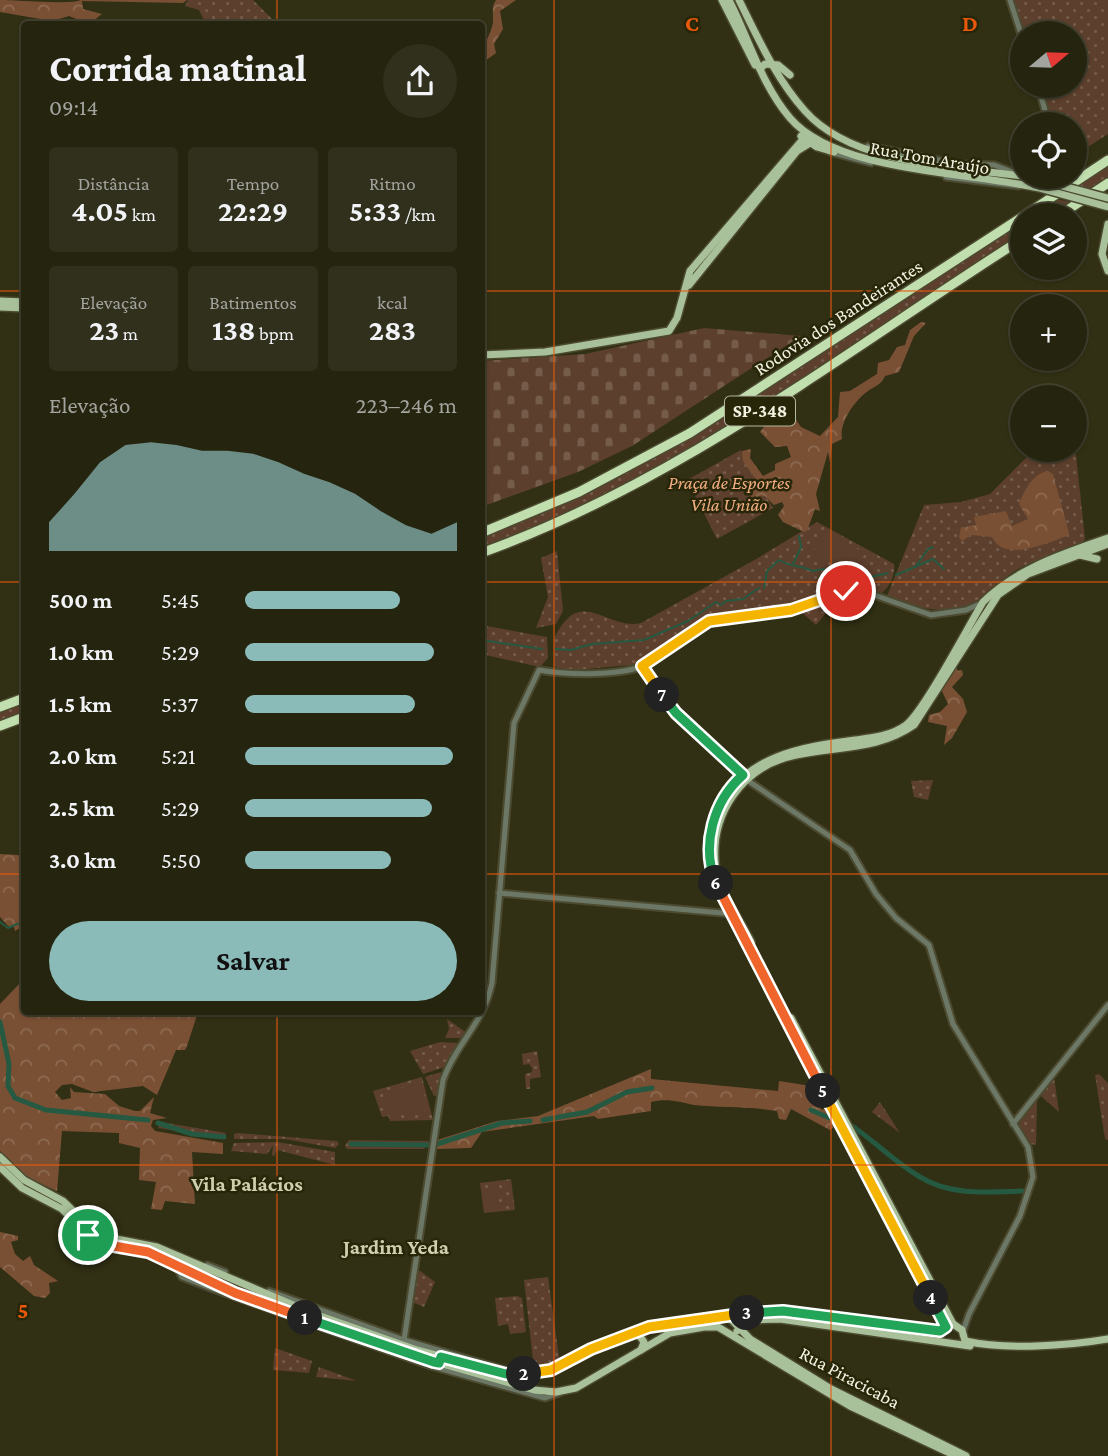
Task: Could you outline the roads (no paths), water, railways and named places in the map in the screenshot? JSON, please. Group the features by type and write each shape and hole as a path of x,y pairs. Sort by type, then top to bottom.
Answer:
{"highway":[{"name":"Rodovia dos Bandeirantes","path":"1043,203 1108,160"},
{"path":"1077,203 1108,183"},
{"name":"Rodovia dos Bandeirantes","path":"485,531 579,492 700,428 1010,225"},
{"name":"Rodovia dos Bandeirantes","path":"485,551 553,525 698,450 1010,248"},
{"path":"0,707 21,699"},
{"path":"0,726 21,718"}],"main road":[{"path":"722,0 789,124 807,140 826,150 1010,183"},
{"path":"729,0 762,75"},
{"path":"739,0 772,64 806,112 845,138 885,155 977,172 1010,174"},
{"path":"762,75 765,64 772,64 790,75"},
{"path":"775,100 804,132 843,152"},
{"path":"843,152 845,138"},
{"path":"485,355 545,352 663,333 674,325 692,273 807,140"},
{"path":"1056,189 1108,207"},
{"path":"1066,189 1108,198"},
{"path":"1108,224 1102,247 1108,271"},
{"path":"1102,247 1108,259"},
{"path":"0,301 21,302"},
{"path":"0,307 21,308"},
{"path":"949,1327 837,1105 735,915 717,874 716,837 726,804 745,778 786,748 885,735 911,720 983,603 999,586 1026,569 1108,538"},
{"path":"745,778 779,760 811,752 874,744 900,734 914,725 998,595 1016,581 1108,544"},
{"path":"1080,554 1097,559"},
{"path":"1016,581 1016,593"},
{"path":"872,754 874,744"},
{"path":"807,763 811,752"},
{"path":"751,946 792,1038 949,1327"},
{"path":"794,1023 807,1027"},
{"path":"837,1105 846,1101"},
{"path":"0,1157 24,1180 63,1201 101,1235 152,1245 312,1313 442,1363 534,1390 561,1391 589,1382 675,1331 711,1326 730,1333 747,1321 763,1319 949,1327 962,1334 967,1342 987,1344 1078,1344 1108,1339"},
{"path":"0,1167 22,1188 62,1209 96,1240 142,1250 251,1299 426,1356"},
{"path":"203,1278 206,1267"},
{"path":"203,1278 223,1293"},
{"path":"442,1363 506,1374 535,1374 559,1367 591,1349 636,1331 667,1323 768,1311 928,1342 953,1342 973,1346 987,1344"},
{"path":"667,1323 678,1314"},
{"name":"Rua Piracicaba","path":"727,1315 750,1339 831,1389 966,1456"},
{"path":"940,1341 949,1327"},
{"path":"636,1331 645,1343 641,1351"},
{"name":"Rua Piracicaba","path":"730,1333 850,1406 956,1456"},
{"path":"953,1342 962,1334"},
{"path":"442,1363 445,1354 453,1355"}],"street":[{"path":"1010,0 1017,21"},
{"name":"Rua Tom Araújo","path":"826,150 849,159 978,183 1010,185"},
{"path":"485,1007 492,983 514,723 539,670 570,673 642,666 709,621 791,610 854,588 931,615 966,610 983,603"},
{"path":"642,666 676,713 745,778 850,850 876,894 896,918 929,945 953,1024 1028,1147 1033,1173 1020,1216 969,1314 962,1334"},
{"path":"499,893 735,915"},
{"path":"1013,1124 1108,1005"},
{"path":"404,1340 442,1088 447,1070 480,1015"},
{"path":"175,1265 182,1277 223,1293 442,1363"},
{"path":"206,1267 404,1340 426,1356 453,1355 522,1374"},
{"path":"949,1327 969,1314"}],"waterway":[{"path":"793,564 801,547 799,536"},
{"path":"916,566 928,549 933,547"},
{"path":"896,575 933,559 944,569"},
{"path":"764,588 767,571 779,560 813,571 823,569 854,581 888,573"},
{"path":"555,649 571,650 592,644 644,640 688,621 716,602 721,605 726,601 743,599 759,588"},
{"path":"485,641 542,649"},
{"path":"0,922 8,928 21,922"},
{"path":"0,1022 9,1064 8,1086 15,1098 46,1110 148,1120"},
{"path":"543,1120 587,1112 627,1092 652,1088"},
{"path":"811,1110 832,1119"},
{"path":"437,1144 502,1123 530,1121"},
{"path":"158,1123 192,1134 224,1137"},
{"path":"849,1124 901,1165 932,1183 957,1190 1022,1191"},
{"path":"351,1144 428,1145"}],"district":[{"name":"Vila Palácios","path":"247,1184"},
{"name":"Jardim Yeda","path":"396,1247"}],"park label":[{"name":"Praça de Esportes Vila União","path":"729,493"}]}
